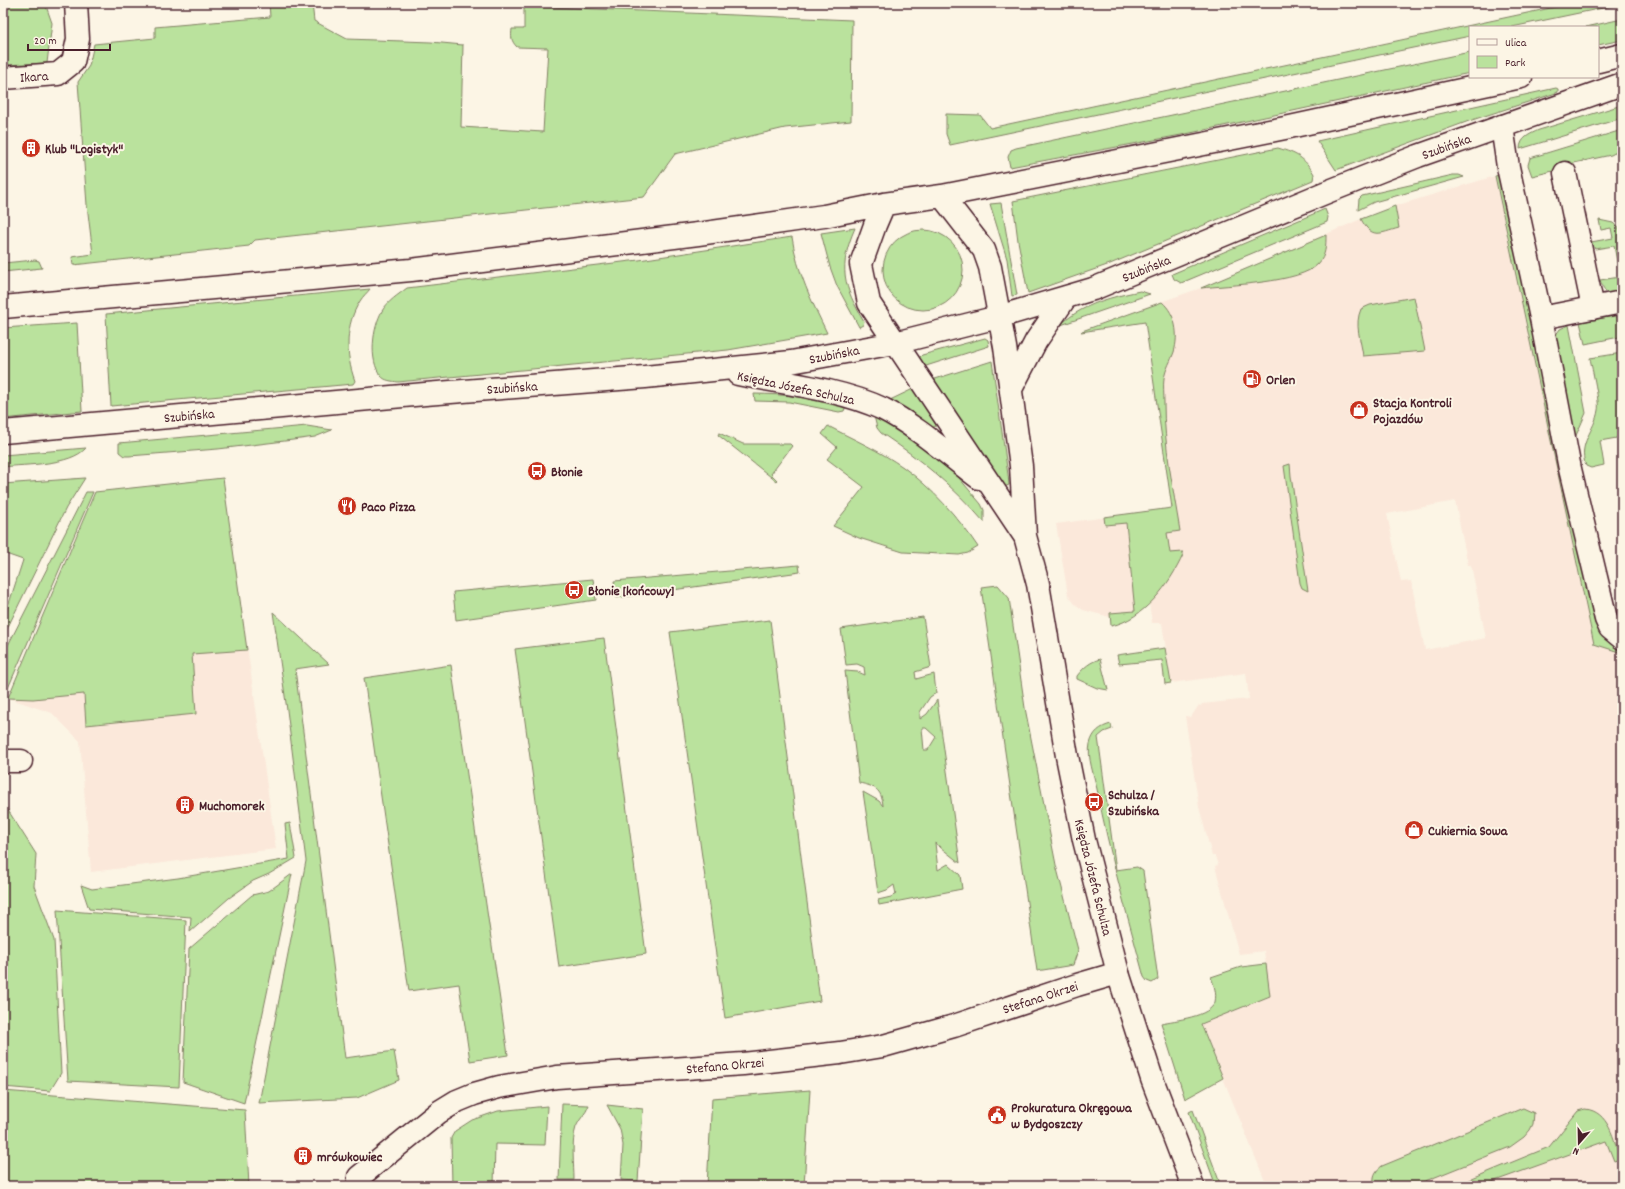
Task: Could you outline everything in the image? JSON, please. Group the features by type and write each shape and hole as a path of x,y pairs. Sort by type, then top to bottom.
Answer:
{"street":[{"name":"Ikara","path":"3,78 58,74 73,62 78,39 76,3"},
{"path":"1599,61 1622,56"},
{"path":"3,307 411,270 698,234 824,216 884,204 942,196 1285,128 1516,78"},
{"name":"Szubińska","path":"3,432 425,394 645,377 790,362 894,343 998,317 1093,289 1418,156 1622,84"},
{"path":"1502,126 1508,167 1541,318 1570,469 1606,619 1610,628 1622,638"},
{"path":"1565,173 1593,308"},
{"name":"Księdza Józefa Schulza","path":"942,196 984,250 990,267 998,317 1005,347 1011,389 1021,466 1025,536 1038,584 1076,800 1118,973 1152,1079 1193,1186"},
{"name":"Księdza Józefa Schulza","path":"884,204 861,264 869,303 894,343 1025,536"},
{"path":"1011,389 1036,341 1066,297"},
{"path":"1541,318 1622,302"},
{"name":"Księdza Józefa Schulza","path":"715,370 840,394 883,409 906,422 994,490"},
{"name":"Stefana Okrzei","path":"359,1186 359,1177 417,1129 445,1108 474,1094 499,1087 557,1077 743,1064 840,1053 883,1046 954,1026 1118,973"}],"shaded area":[{"path":"1495,176 1594,644 1622,653 1622,1186 1267,1186 1201,1024 1270,996 1264,951 1239,954 1215,866 1218,865 1215,856 1212,856 1199,807 1185,716 1191,717 1199,705 1201,706 1202,704 1249,699 1246,673 1171,683 1162,623 1152,623 1149,603 1129,616 1110,617 1083,610 1075,604 1068,595 1056,524 1172,508 1143,308 1201,288 1361,219 1395,206","holes":["1455,501 1468,565 1471,565 1486,638 1425,650 1411,581 1401,582 1387,514"]},
{"path":"223,478 276,849 91,872 80,741 52,713 8,698 95,492"}],"green space":[{"path":"3,3 45,3 52,23 47,63 3,65"},
{"path":"269,3 312,3 314,21 347,39 431,42 463,45 461,127 543,132 548,48 517,47 514,43 512,29 524,29 524,6 852,20 851,121 785,128 675,154 644,197 255,240 249,246 73,265 72,257 93,254 87,205 78,82 89,66 94,44 155,38 155,27 270,17"},
{"path":"1574,3 1622,4 1517,26 1469,26 1469,36 950,145 946,134 946,114 980,115 990,128"},
{"path":"1622,19 1622,40 1599,45 1599,26 1590,26"},
{"path":"1469,52 1469,73 1181,135 1010,167 1008,157 1011,150"},
{"path":"1556,88 1558,89 1558,92 1556,93 1469,121 1336,170 1317,141"},
{"path":"1622,105 1622,118 1520,149 1520,145 1524,139 1539,130"},
{"path":"1622,130 1622,149 1611,155 1574,163 1553,171 1532,176 1528,165 1530,158"},
{"path":"1278,148 1295,154 1303,160 1314,174 1313,180 1110,264 1028,293 1018,241 1013,201"},
{"path":"1453,175 1464,177 1374,202 1358,210 1359,199 1362,196"},
{"path":"1499,175 1595,624 1601,635 1622,649 1622,653 1594,644 1495,176"},
{"path":"1001,203 1017,295 1012,296 1007,259 990,204"},
{"path":"1395,206 1399,228 1377,233 1369,230 1361,219"},
{"path":"1325,209 1328,217 1327,222 1181,283 1174,279 1172,274"},
{"path":"1599,220 1613,223 1622,231 1622,293 1613,294 1605,291 1600,280 1620,277 1614,246 1595,249 1591,242 1613,238 1611,228 1601,230"},
{"path":"855,228 846,254 845,276 851,297 864,321 863,325 859,327 837,286 830,267 821,233"},
{"path":"923,230 938,233 951,242 960,255 963,270 960,285 951,298 938,307 923,310 908,307 895,298 886,285 883,270 886,255 895,242 908,233"},
{"path":"1326,235 1326,246 1323,258 1318,264 1309,270 1296,275 1263,282 1201,288"},
{"path":"792,237 801,275 827,333 728,350 398,382 384,379 377,369 374,361 374,334 382,311 393,298 407,288 639,260"},
{"path":"35,260 39,261 42,268 3,272 3,263"},
{"path":"370,289 361,299 355,310 349,330 348,350 349,360 355,381 353,384 111,406 106,314"},
{"path":"1140,291 1150,294 1058,326 1078,312 1095,303"},
{"path":"1414,297 1425,351 1363,356 1358,327 1361,309 1370,305"},
{"path":"1162,302 1170,312 1176,332 1174,352 1164,378 1164,419 1167,451 1180,531 1167,533 1170,553 1183,552 1183,555 1171,577 1145,608 1123,622 1111,626 1110,613 1135,611 1126,523 1105,525 1104,517 1172,508 1145,322 1081,332"},
{"path":"1615,316 1622,320 1622,331 1619,337 1585,344 1580,322"},
{"path":"77,323 82,411 3,419 3,328"},
{"path":"1569,325 1586,413 1574,440 1555,336 1560,329"},
{"path":"985,338 988,340 989,346 923,367 918,359 922,355"},
{"path":"1622,353 1622,437 1600,441 1604,465 1591,468 1586,466 1584,450 1585,444 1594,424 1598,406 1590,358"},
{"path":"992,361 1009,485 1004,487 932,380"},
{"path":"913,389 936,425 935,427 932,427 890,400"},
{"path":"754,394 800,397 846,406 844,411 839,412 789,402 755,401"},
{"path":"874,416 913,438 954,472 981,504 984,510 984,522 949,485 881,433 877,428"},
{"path":"307,426 332,430 315,437 218,449 129,456 124,456 119,452 119,443"},
{"path":"828,426 866,445 914,475 944,504 978,547 968,553 959,555 903,552 859,538 833,526 864,487 827,459 837,447 822,434"},
{"path":"719,433 743,444 790,444 792,446 771,474 777,480 776,481 718,435"},
{"path":"86,448 79,454 59,461 3,467 3,455"},
{"path":"1290,464 1308,591 1302,588 1300,583 1284,466"},
{"path":"85,478 66,508 3,637 3,622 23,560 3,553 3,484"},
{"path":"223,478 247,650 192,654 196,714 86,725 84,694 33,699 8,698 95,492"},
{"path":"86,492 93,492 5,695 3,695 3,655"},
{"path":"799,565 800,572 616,598 614,581"},
{"path":"593,579 596,600 456,620 453,592"},
{"path":"998,585 1009,598 1025,708 1056,865 1078,950 1073,965 1037,971 981,587"},
{"path":"273,612 329,664 295,669 345,1058 394,1051 399,1080 357,1098 259,1103 306,861"},
{"path":"923,617 931,667 915,672 916,679 934,674 936,693 930,697 920,712 920,719 927,714 937,700 960,863 935,843 938,870 948,864 960,875 962,889 879,905 878,900 891,897 896,894 894,885 887,890 878,893 863,792 879,801 883,806 881,796 876,789 869,785 859,783 845,671 858,672 865,675 864,667 857,664 846,665 841,629","holes":["922,728 926,728 936,737 928,750 924,750"]},
{"path":"770,620 820,1001 725,1018 670,632"},
{"path":"604,638 646,954 559,967 515,649"},
{"path":"1165,648 1171,683 1165,684 1162,660 1119,664 1117,655"},
{"path":"1100,659 1108,690 1097,688 1077,679 1077,676 1085,667"},
{"path":"451,665 508,1055 470,1061 459,984 409,991 364,678"},
{"path":"1111,724 1112,729 1104,732 1098,737 1116,870 1137,867 1143,871 1158,979 1152,983 1147,981 1144,977 1113,860 1090,760 1089,749 1093,736 1100,728"},
{"path":"4,804 36,854 34,886 54,940 61,1073 50,1091 3,1087"},
{"path":"290,823 296,858 269,874 253,881 229,898 190,932 191,917 89,909 81,885 92,889 178,878 289,859 285,824"},
{"path":"292,874 244,1103 183,1082 189,949 252,895 269,891"},
{"path":"57,910 186,920 179,1087 68,1081"},
{"path":"1266,964 1270,996 1201,1024 1223,1078 1185,1099 1161,1023 1191,1017 1212,1007 1215,1002 1216,995 1211,977 1241,967"},
{"path":"810,1090 804,1186 707,1186 712,1098"},
{"path":"3,1091 245,1110 249,1186 3,1186"},
{"path":"562,1104 589,1105 577,1124 574,1133 574,1180 559,1180"},
{"path":"607,1105 643,1109 638,1181 621,1180 623,1145 620,1129"},
{"path":"547,1106 545,1145 495,1144 494,1186 452,1186 451,1138 455,1131 472,1120 498,1111"},
{"path":"1523,1108 1534,1113 1533,1124 1524,1137 1510,1147 1413,1186 1375,1186 1375,1174 1382,1166"},
{"path":"1585,1109 1600,1115 1605,1121 1613,1135 1620,1159 1614,1161 1606,1141 1481,1186 1459,1186 1459,1184 1549,1147 1578,1111"},
{"path":"1193,1110 1221,1186 1216,1186 1189,1112"}],"place":[{"name":"Klub \"Logistyk\"","path":"31,148"},
{"name":"Orlen","path":"1252,379"},
{"name":"Stacja Kontroli Pojazdów","path":"1359,410"},
{"name":"Błonie","path":"537,471"},
{"name":"Paco Pizza","path":"347,506"},
{"name":"Błonie [końcowy]","path":"574,590"},
{"name":"Schulza / Szubińska","path":"1094,802"},
{"name":"Muchomorek","path":"185,805"},
{"name":"Cukiernia Sowa","path":"1414,830"},
{"name":"Prokuratura Okręgowa w Bydgoszczy","path":"997,1115"},
{"name":"mrówkowiec","path":"303,1156"}]}
